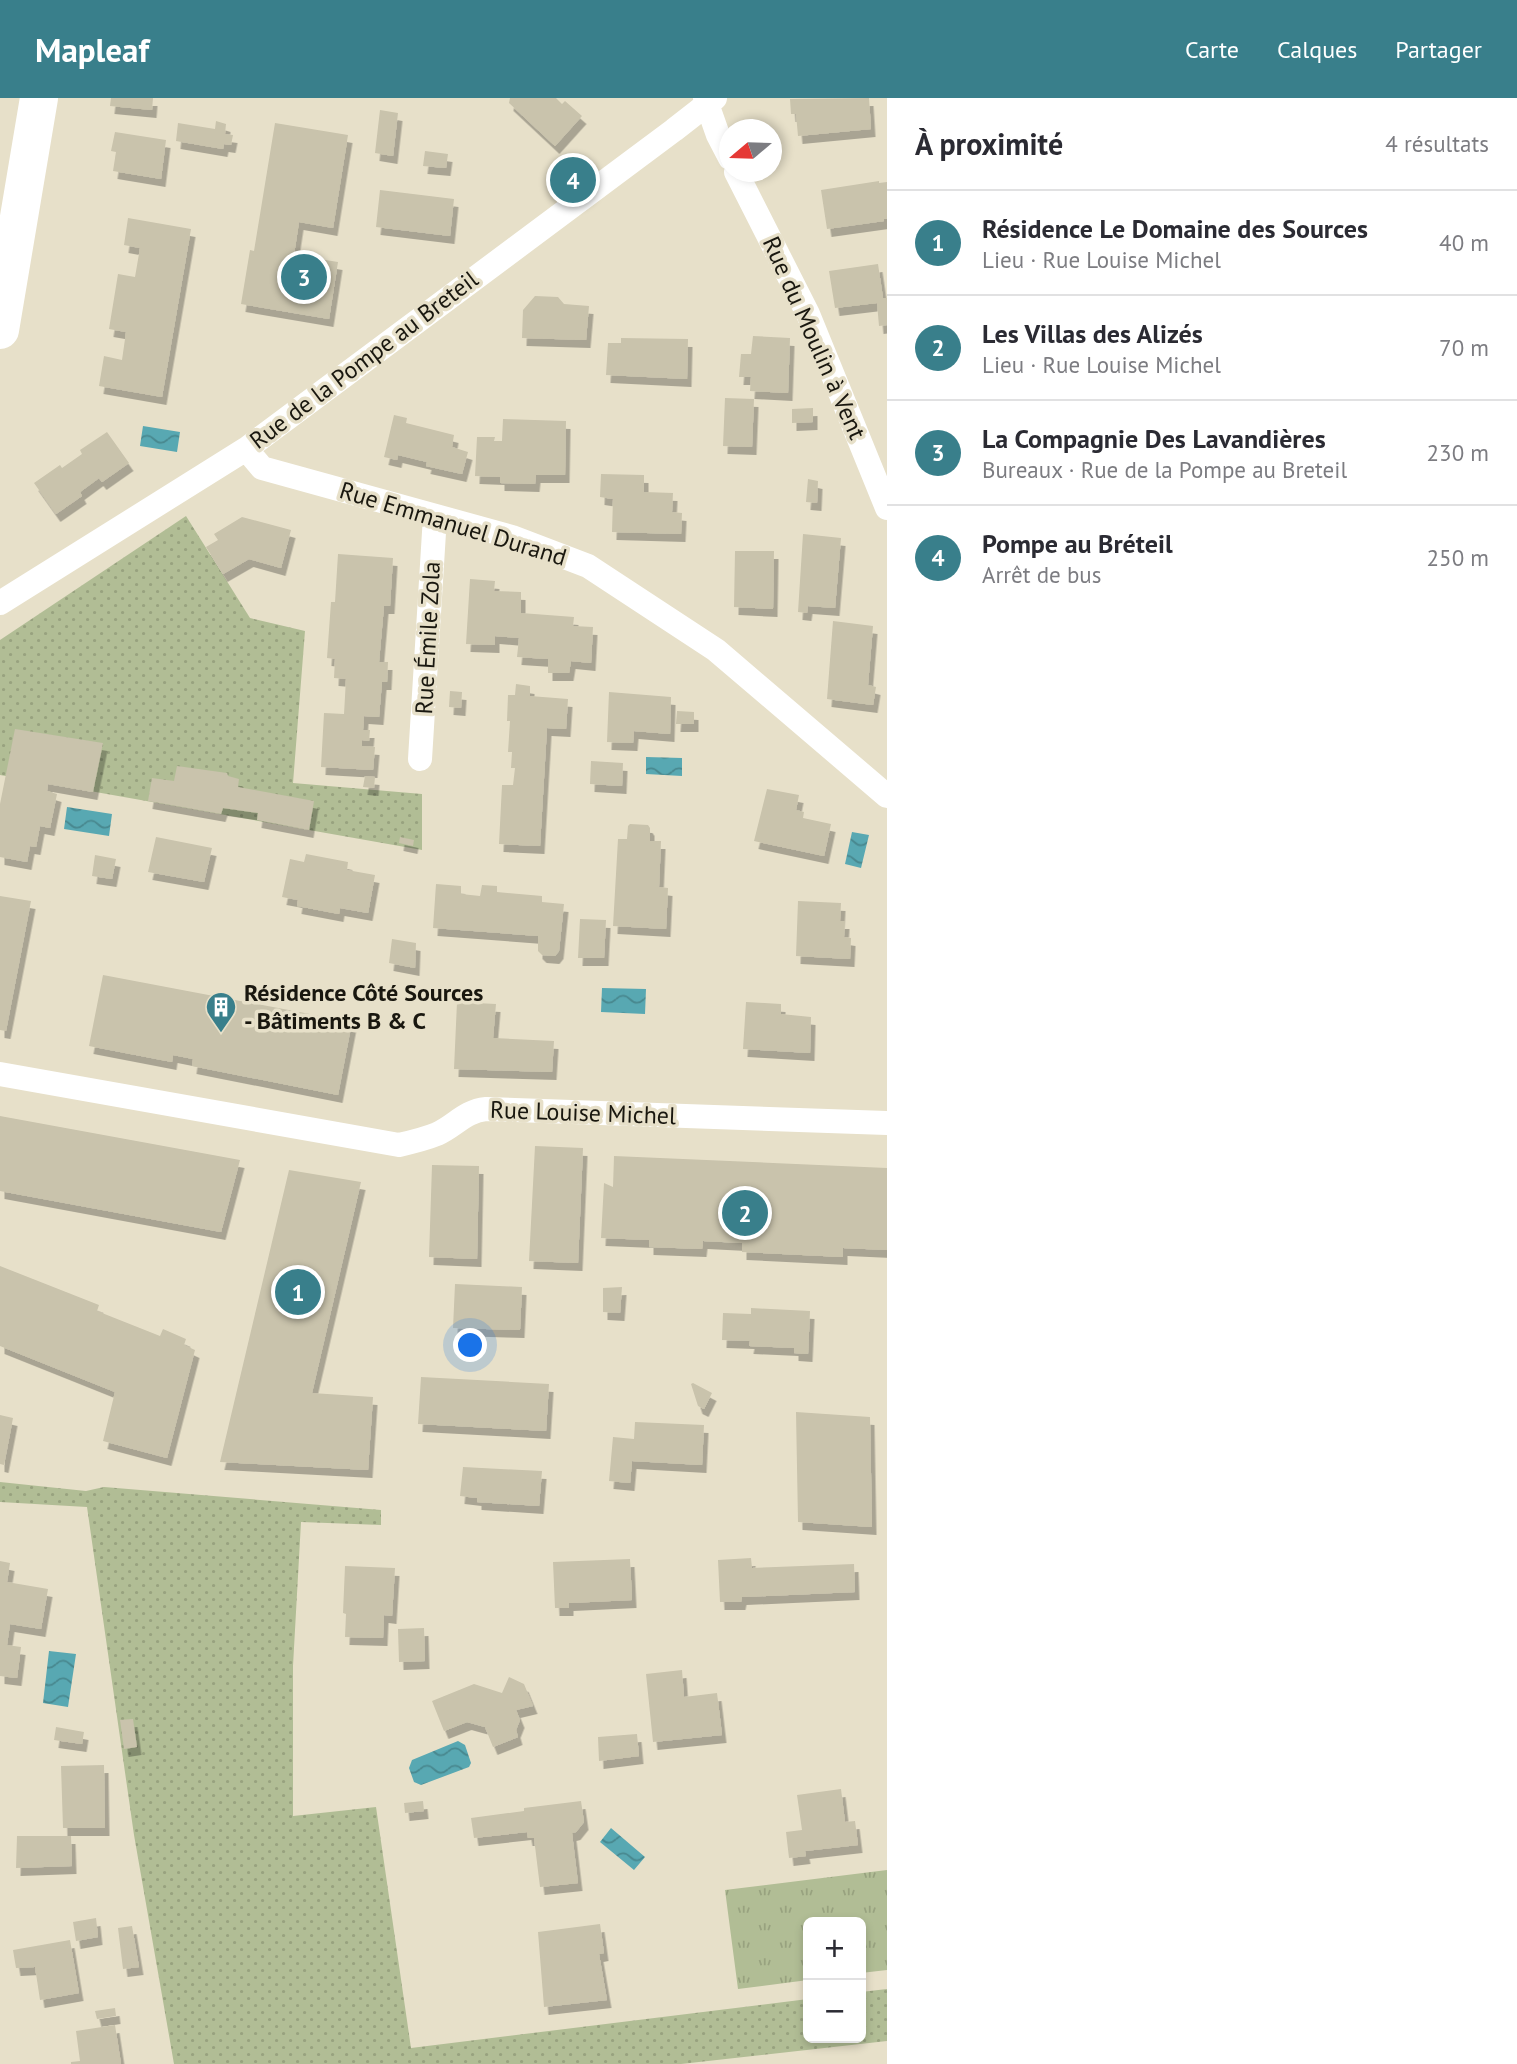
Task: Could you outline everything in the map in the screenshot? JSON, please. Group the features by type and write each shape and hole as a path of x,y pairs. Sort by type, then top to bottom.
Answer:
{"main road":[{"path":"0,330 38,98"}],"street":[{"path":"709,100 719,137"},
{"name":"Rue de la Pompe au Breteil","path":"0,603 246,449 709,100"},
{"name":"Rue du Moulin à Vent","path":"741,182 808,314 887,508"},
{"name":"Rue Emmanuel Durand","path":"246,449 262,468 512,537 588,566 716,650 887,796"},
{"name":"Rue Émile Zola","path":"420,760 435,516"},
{"name":"Rue Louise Michel","path":"0,1073 399,1144 438,1133 465,1115 486,1109 887,1123"}],"green space":[{"path":"186,516 250,618 305,631 293,783 422,794 422,850 0,775 0,640"},
{"path":"0,1482 86,1491 104,1487 381,1510 381,1525 301,1522 293,1666 293,1816 376,1807 411,2048 803,2000 803,2043 866,2043 866,1991 887,1989 887,2041 681,2064 174,2064 134,1835 87,1507 0,1502"},
{"path":"887,1870 887,1970 866,1972 866,1917 803,1917 803,1981 738,1989 725,1890"}],"water":[{"path":"143,426 180,432 177,452 140,446"},
{"path":"646,757 682,758 682,776 646,774"},
{"path":"67,807 112,814 109,836 64,829"},
{"path":"852,832 869,835 861,868 845,864"},
{"path":"602,988 646,989 645,1014 601,1012"},
{"path":"49,1651 76,1654 68,1707 43,1703"},
{"path":"458,1741 465,1745 471,1763 469,1767 421,1785 414,1782 409,1768 412,1760"},
{"path":"611,1828 645,1857 634,1870 600,1842"}],"building":[{"path":"111,98 153,98 152,110 110,106"},
{"path":"510,98 556,98 562,104 565,101 582,116 555,146 509,103"},
{"path":"869,98 871,129 798,136 796,114 791,114 790,99"},
{"path":"380,110 398,113 393,156 375,153"},
{"path":"216,121 226,124 225,134 233,135 231,145 224,144 223,149 176,141 178,123 215,129"},
{"path":"275,123 348,135 333,228 299,222 294,255 338,262 329,319 241,304 250,250 254,251"},
{"path":"115,132 166,140 161,179 113,171 116,152 111,151"},
{"path":"425,151 448,154 446,168 423,166"},
{"path":"887,182 887,219 827,229 821,190"},
{"path":"380,190 454,199 450,236 376,227"},
{"path":"128,218 191,229 162,397 99,386 104,356 122,360 126,332 109,329 118,274 135,277 140,248 124,245"},
{"path":"878,264 883,298 887,298 887,325 879,326 877,303 835,308 829,271"},
{"path":"535,296 558,297 564,304 589,306 586,340 522,338 523,310"},
{"path":"753,336 790,338 788,393 750,391 751,377 739,377 741,354 751,354"},
{"path":"621,338 688,339 687,379 606,375 608,343 621,343"},
{"path":"725,398 754,399 752,447 723,446"},
{"path":"813,408 813,422 792,423 792,409"},
{"path":"394,415 407,418 406,423 454,435 452,447 468,452 462,474 426,466 427,462 398,455 397,460 384,457"},
{"path":"503,419 566,421 565,475 536,475 535,484 500,483 500,477 475,476 477,437 495,437 494,441 502,441"},
{"path":"107,432 129,463 102,482 99,478 80,492 82,496 56,514 34,483 60,465 62,468 82,454 80,450"},
{"path":"601,474 644,475 644,492 673,493 672,512 682,513 681,534 612,532 613,499 600,497"},
{"path":"808,479 818,481 817,503 806,502"},
{"path":"242,517 291,530 281,568 249,559 223,574 206,547 218,540 214,534"},
{"path":"803,534 841,538 835,608 808,606 807,613 798,612"},
{"path":"735,551 774,551 773,609 734,607"},
{"path":"338,554 393,558 390,606 384,606 379,662 388,662 387,682 382,682 379,717 364,716 363,730 370,730 369,741 362,740 362,746 375,747 373,770 321,767 324,713 344,714 346,679 334,678 335,659 327,658"},
{"path":"470,579 495,581 494,591 521,592 521,613 574,617 573,626 593,627 591,663 571,661 569,673 548,673 548,659 517,657 519,638 495,636 495,645 466,644"},
{"path":"833,621 873,626 868,685 876,687 873,705 827,699"},
{"path":"516,684 530,686 530,696 568,699 566,729 547,728 540,846 499,844 502,785 513,785 515,768 511,768 512,752 508,752 510,721 507,721 508,695 515,695"},
{"path":"450,691 462,692 461,708 449,707"},
{"path":"609,692 671,697 670,734 634,731 633,743 607,742"},
{"path":"677,711 694,712 694,724 676,724"},
{"path":"15,729 103,743 93,792 48,784 47,791 57,794 50,828 40,826 36,847 30,846 27,862 0,857 0,804"},
{"path":"591,761 623,763 622,786 590,784"},
{"path":"177,766 227,773 228,776 239,779 238,787 314,801 309,830 257,820 258,813 223,808 221,814 148,801 152,778 174,781"},
{"path":"365,776 375,777 374,788 363,787"},
{"path":"767,789 799,795 796,810 804,812 803,818 831,824 824,856 754,841"},
{"path":"630,824 648,825 650,841 661,841 659,887 668,888 666,929 613,926 618,839 627,839"},
{"path":"156,837 212,848 204,882 148,872"},
{"path":"400,837 414,840 413,846 399,843"},
{"path":"306,854 348,862 347,870 375,875 368,913 340,908 339,914 297,906 298,900 282,897 290,859 304,862"},
{"path":"95,855 116,859 112,879 92,876"},
{"path":"436,884 461,886 461,894 480,896 482,885 497,886 497,892 542,896 542,902 564,904 559,951 555,956 542,955 538,951 538,936 433,928"},
{"path":"0,896 31,901 6,1031 0,1030"},
{"path":"798,901 841,903 840,921 845,921 844,937 851,938 850,959 796,956"},
{"path":"580,919 606,920 604,958 578,958"},
{"path":"392,939 416,943 415,968 389,963"},
{"name":"Résidence Côté Sources - Bâtiments B & C","path":"103,975 352,1022 338,1095 192,1066 193,1059 173,1055 172,1062 89,1046"},
{"path":"457,1002 496,1004 493,1038 554,1041 552,1072 454,1069"},
{"path":"746,1002 781,1004 781,1014 811,1017 810,1053 743,1049"},
{"path":"0,1116 240,1160 221,1232 0,1191"},
{"path":"535,1146 583,1148 578,1263 529,1261"},
{"path":"614,1156 887,1168 887,1250 843,1248 843,1257 742,1252 742,1243 703,1241 702,1249 649,1247 649,1240 601,1238 604,1183 613,1187"},
{"path":"432,1165 479,1166 477,1259 429,1257"},
{"path":"289,1170 361,1182 312,1393 373,1397 368,1470 220,1462"},
{"path":"0,1266 99,1305 97,1311 160,1336 163,1329 186,1339 184,1345 195,1350 167,1458 103,1441 115,1392 0,1346"},
{"path":"455,1284 522,1287 520,1330 453,1328"},
{"path":"622,1287 620,1313 603,1312 603,1288"},
{"path":"751,1308 810,1311 808,1354 794,1353 794,1348 749,1346 750,1341 722,1340 723,1313 751,1314"},
{"path":"421,1377 549,1384 546,1431 418,1424"},
{"path":"691,1384 712,1393 704,1409 698,1406"},
{"path":"796,1412 870,1417 872,1527 798,1522"},
{"path":"0,1415 13,1418 4,1465 0,1464"},
{"path":"635,1422 704,1425 702,1465 632,1461 630,1483 609,1481 613,1437 634,1439"},
{"path":"463,1467 542,1471 539,1506 477,1502 477,1498 460,1496"},
{"path":"751,1558 752,1568 854,1564 855,1592 742,1597 741,1602 720,1602 718,1560"},
{"path":"630,1559 632,1600 569,1603 569,1608 555,1608 553,1562"},
{"path":"0,1561 10,1563 7,1582 48,1589 41,1629 10,1624 7,1645 21,1647 17,1678 0,1676"},
{"path":"345,1566 395,1568 392,1616 384,1615 383,1638 345,1637"},
{"path":"424,1628 425,1661 399,1662 398,1629"},
{"path":"682,1670 684,1697 717,1693 722,1735 653,1742 646,1674"},
{"path":"509,1677 524,1684 533,1706 516,1710 520,1720 516,1730 518,1737 493,1747 485,1727 467,1722 444,1731 432,1701 474,1684 502,1693"},
{"path":"133,1719 137,1747 124,1749 120,1720"},
{"path":"56,1727 84,1732 82,1744 54,1740"},
{"path":"637,1734 639,1756 599,1761 598,1737"},
{"path":"104,1765 105,1828 63,1828 61,1766"},
{"path":"841,1789 845,1822 855,1821 858,1845 805,1851 806,1856 789,1858 786,1832 802,1830 797,1795"},
{"path":"423,1801 424,1811 405,1813 404,1803"},
{"path":"581,1801 584,1822 572,1833 578,1883 540,1887 534,1838 528,1838 527,1832 474,1838 471,1818"},
{"path":"17,1836 71,1836 72,1866 16,1868"},
{"path":"96,1918 98,1937 76,1941 73,1922"},
{"path":"600,1924 604,1953 599,1954 607,2000 544,2007 538,1932"},
{"path":"132,1926 139,1967 123,1969 118,1928"},
{"path":"70,1940 79,1993 40,2000 35,1967 16,1968 13,1950"},
{"path":"115,2008 116,2016 97,2019 95,2011"},
{"path":"115,2025 121,2064 71,2064 80,2061 76,2031"}],"place":[{"name":"Pompe au Bréteil","path":"573,180"},
{"name":"La Compagnie Des Lavandières","path":"304,277"},
{"name":"Résidence Côté Sources - Bâtiments B & C","path":"221,1034"},
{"name":"Les Villas des Alizés","path":"745,1213"},
{"name":"Résidence Le Domaine des Sources","path":"298,1292"}]}
